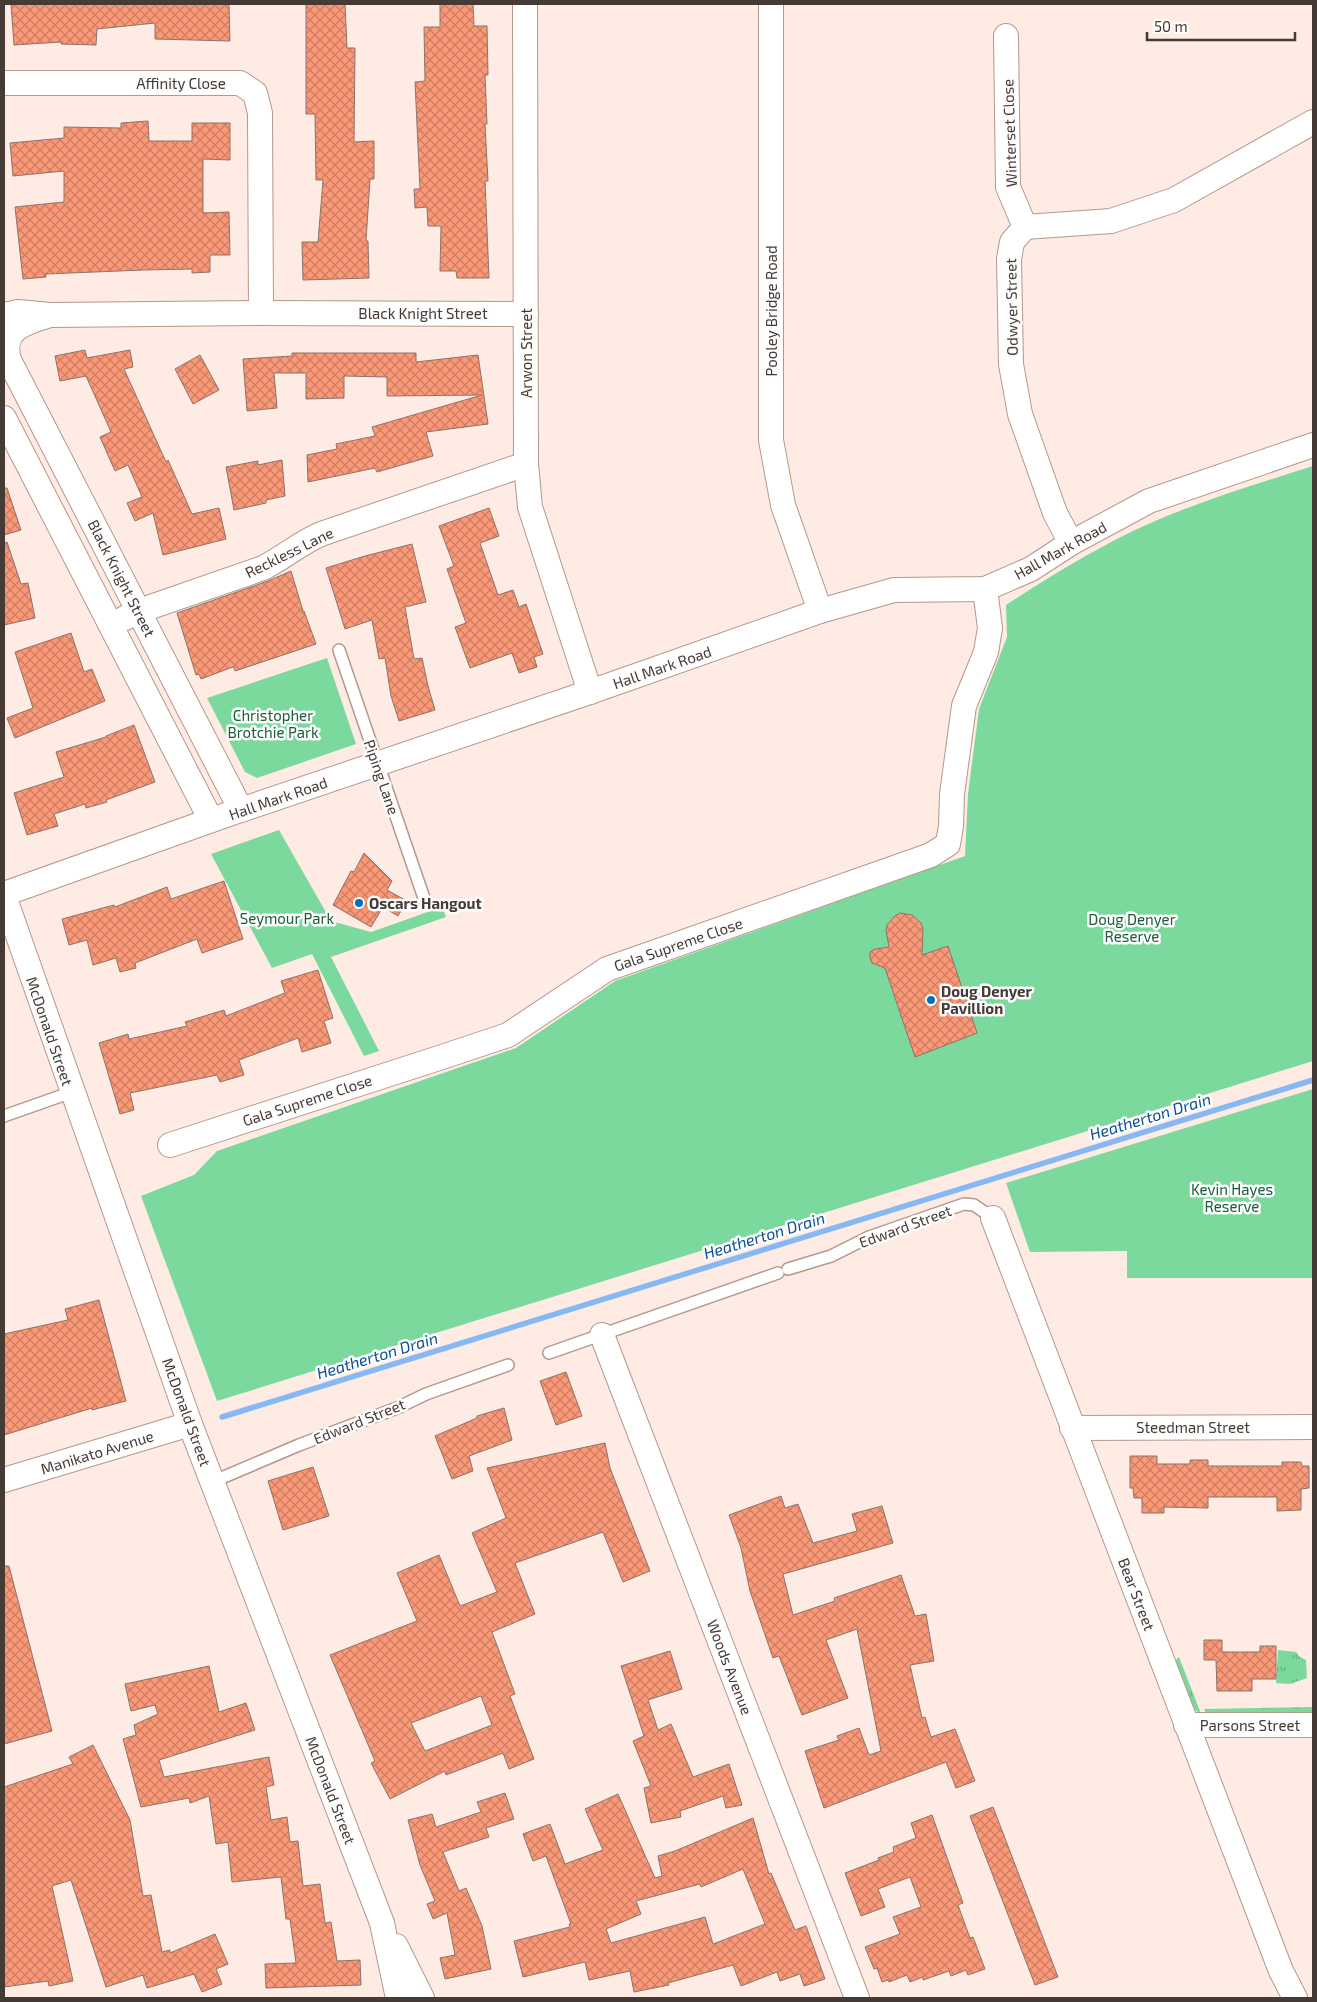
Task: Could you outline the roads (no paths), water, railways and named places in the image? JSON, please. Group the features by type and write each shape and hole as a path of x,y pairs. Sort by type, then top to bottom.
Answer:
{"street":[{"name":"Arwon Street","path":"525,4 526,464 530,507 590,692"},
{"name":"Pooley Bridge Road","path":"771,4 771,440 783,505 820,611"},
{"name":"Winterset Close","path":"1006,36 1008,187 1025,227"},
{"name":"Affinity Close","path":"4,83 240,83 255,94 260,113 262,312"},
{"path":"1025,227 1111,220 1174,200 1313,122"},
{"name":"Odwyer Street","path":"1025,227 1012,242 1009,259 1011,364 1020,414 1025,430 1055,513 1071,543"},
{"name":"Black Knight Street","path":"4,315 18,312 50,315 262,312 526,314"},
{"name":"Black Knight Street","path":"50,315 15,328 10,334 5,344 10,364 242,810"},
{"name":"Black Knight Street","path":"4,418 212,820"},
{"name":"Hall Mark Road","path":"4,895 212,820 590,692 820,611 894,590 985,589 1031,569 1071,543 1150,501 1313,445"},
{"name":"Reckless Lane","path":"111,625 139,611 263,568 321,534 526,464"},
{"name":"Gala Supreme Close","path":"170,1145 508,1035 607,969 932,855 948,844 951,826 952,794 964,706 986,652 990,628 985,589"},
{"name":"McDonald Street","path":"4,895 190,1424 382,1923 398,1998"},
{"name":"Bear Street","path":"993,1218 1280,1971 1295,1998"},
{"name":"Woods Avenue","path":"602,1335 858,1998"},
{"name":"Manikato Avenue","path":"4,1480 190,1424"},
{"name":"Steedman Street","path":"1072,1428 1313,1427"},
{"name":"Parsons Street","path":"1186,1725 1313,1725"},
{"name":"McDonald Street","path":"382,1923 407,1965 422,1998"},
{"name":"Bear Street","path":"1280,1971 1284,1998"}],"lane":[{"name":"Piping Lane","path":"339,650 426,904"},
{"path":"4,1116 72,1092"},
{"name":"Edward Street","path":"549,1353 831,1256 869,1237 964,1204 974,1205 993,1218"},
{"name":"Edward Street","path":"212,1482 397,1408 426,1394 508,1365"}],"waterway":[{"name":"Heatherton Drain","path":"222,1417 1313,1080"}],"place":[{"name":"Oscars Hangout","path":"359,903"},
{"name":"Doug Denyer Pavillion","path":"931,1000"}],"park label":[{"name":"Christopher Brotchie Park","path":"273,724"},
{"name":"Seymour Park","path":"287,918"},
{"name":"Doug Denyer Reserve","path":"1132,928"},
{"name":"Kevin Hayes Reserve","path":"1232,1198"}]}
